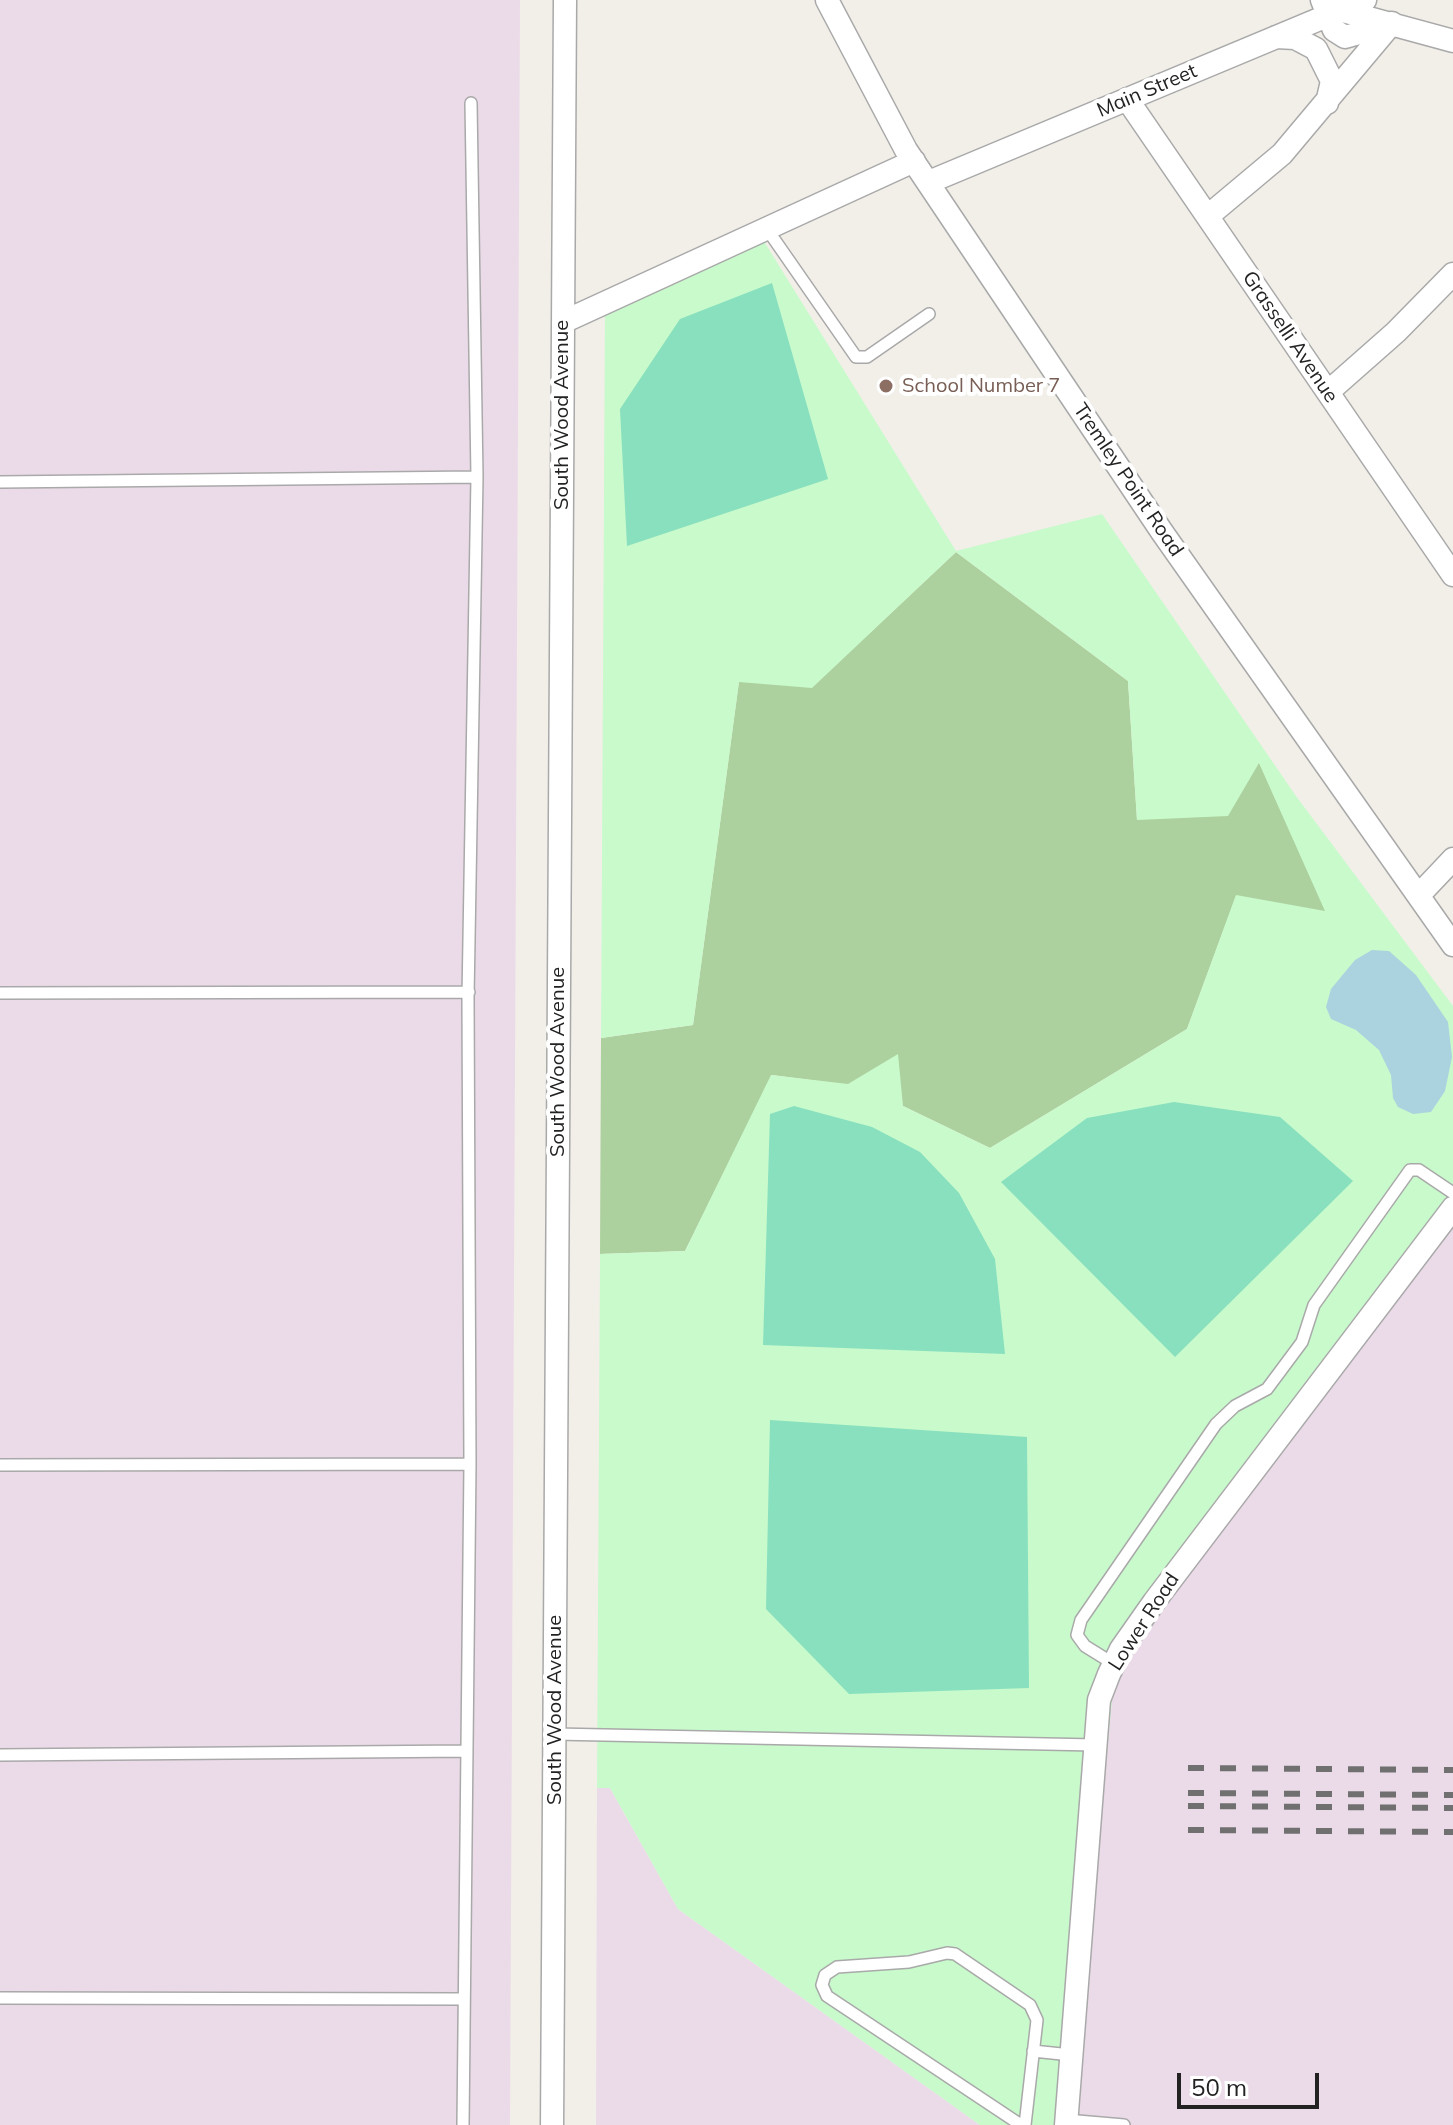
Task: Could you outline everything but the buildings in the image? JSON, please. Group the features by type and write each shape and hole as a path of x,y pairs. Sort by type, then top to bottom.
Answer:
{"street":[{"name":"South Wood Avenue","path":"552,2125 565,0"},
{"name":"Tremley Point Road","path":"827,0 914,161 1162,532 1453,945"},
{"name":"Main Street","path":"929,182 1275,37 1330,8 1365,0"},
{"path":"1330,8 1453,41"},
{"path":"1208,216 1282,154 1392,23"},
{"path":"1275,37 1295,38 1316,49 1332,81 1327,103"},
{"name":"Grasselli Avenue","path":"1127,99 1328,392 1449,561"},
{"path":"563,322 914,161"},
{"path":"1328,392 1396,332 1453,274"},
{"path":"1419,895 1453,859"},
{"name":"Lower Road","path":"1066,2123 1099,1700 1114,1664 1154,1602 1453,1208"}],"lane":[{"path":"463,2125 470,1464 469,992 477,477 471,103"},
{"path":"767,229 856,357 867,357 929,314"},
{"path":"0,482 477,477"},
{"path":"0,993 469,992"},
{"path":"1114,1664 1085,1646 1077,1635 1081,1620 1216,1424 1235,1406 1267,1389 1302,1342 1314,1305 1410,1170 1419,1170 1453,1193"},
{"path":"0,1465 470,1464"},
{"path":"555,1734 1095,1745"},
{"path":"0,1755 467,1751"},
{"path":"955,1954 1033,2008 1037,2020 1023,2125 827,1996 823,1981 837,1967 955,1954"},
{"path":"0,1998 464,1999"},
{"path":"1033,2051 1071,2055"},
{"path":"1066,2123 1124,2125"}],"shaded area":[{"path":"0,0 520,0 510,2125 0,2125"},
{"path":"1453,1203 1453,2125 1071,2125 1116,1659"},
{"path":"597,1788 610,1788 678,1909 980,2125 596,2125"}],"green space":[{"path":"760,235 956,551 1102,514 1296,796 1453,1006 1453,1203 1116,1659 1071,2125 980,2125 678,1909 610,1788 597,1788 600,1254 685,1251 771,1075 848,1084 898,1054 903,1106 990,1148 1187,1029 1236,895 1325,911 1259,763 1228,816 1137,820 1128,681 956,552 812,688 739,682 693,1025 601,1038 605,307"},
{"path":"772,283 828,479 627,546 620,409 680,319"},
{"path":"956,552 1128,681 1137,820 1259,762 1326,912 1236,896 1187,1029 990,1148 903,1106 848,1085 772,1075 685,1251 600,1254 601,1038 693,1025 739,681 812,687"},
{"path":"1174,1102 1280,1117 1353,1181 1175,1357 1001,1182 1087,1118"},
{"path":"794,1106 872,1127 920,1152 959,1193 995,1259 1005,1354 763,1345 770,1114"},
{"path":"770,1420 1027,1437 1029,1688 849,1694 766,1609"}],"water":[{"path":"1372,950 1389,951 1416,975 1448,1022 1452,1057 1445,1091 1431,1112 1413,1114 1398,1107 1393,1098 1391,1075 1379,1050 1356,1030 1331,1019 1326,1007 1331,989 1355,960"}],"railway":[{"path":"1188,1768 1453,1770"},
{"path":"1188,1793 1453,1795"},
{"path":"1188,1806 1453,1808"},
{"path":"1188,1830 1453,1832"}],"place":[{"name":"School Number 7","path":"886,386"}]}
